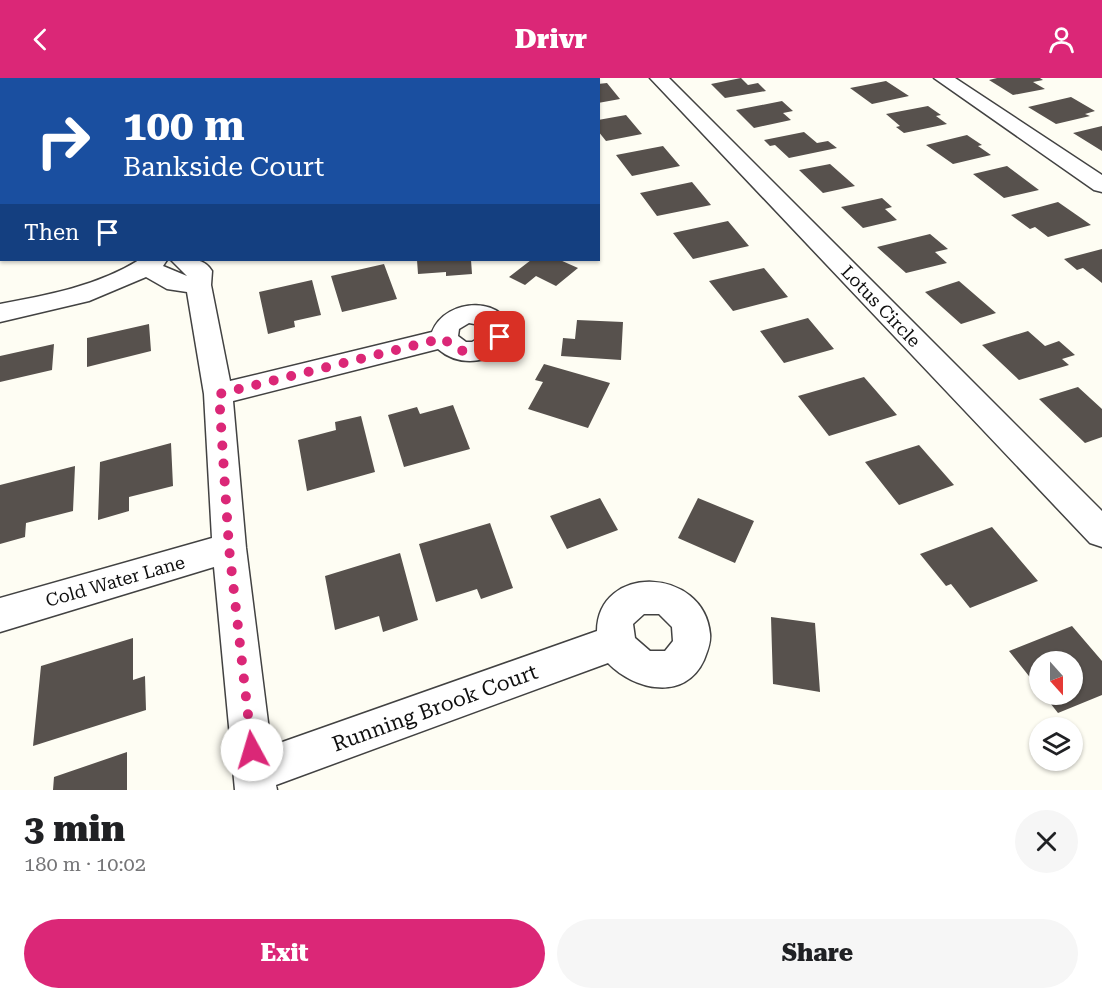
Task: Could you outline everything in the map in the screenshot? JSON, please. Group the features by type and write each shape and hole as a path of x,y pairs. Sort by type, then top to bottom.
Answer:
{"street":[{"name":"Lotus Circle","path":"659,78 1102,534"},
{"path":"943,78 1102,185"},
{"path":"0,313 83,294 150,263 176,283 191,272 219,394 229,548 255,782"},
{"path":"219,394 444,338"},
{"name":"Cold Water Lane","path":"0,615 229,548"},
{"name":"Running Brook Court","path":"255,782 616,642"}],"building":[{"path":"741,78 748,85 758,83 766,91 725,98 711,84"},
{"path":"1040,78 1043,80 1033,82 1045,89 1013,95 989,80"},
{"path":"886,81 909,96 872,104 850,88"},
{"path":"607,83 620,99 600,103 600,84"},
{"path":"1071,97 1095,111 1085,114 1090,116 1056,124 1028,107"},
{"path":"782,101 793,111 783,113 791,120 754,128 736,110"},
{"path":"928,106 941,115 936,116 947,124 904,133 896,127 900,126 886,114"},
{"path":"626,115 642,134 606,141 600,134 600,120"},
{"path":"1102,126 1102,151 1073,133"},
{"path":"804,132 817,143 828,141 837,148 789,158 775,145 770,146 764,140"},
{"path":"967,135 982,145 978,146 991,155 953,164 926,145"},
{"path":"663,146 680,166 632,176 616,155"},
{"path":"830,164 855,186 823,193 799,170"},
{"path":"1007,166 1039,190 1004,198 973,174"},
{"path":"692,182 711,205 657,216 640,193"},
{"path":"882,198 892,207 885,209 897,220 863,228 841,207"},
{"path":"1058,202 1091,225 1048,237 1035,227 1030,229 1011,215"},
{"path":"728,221 749,246 693,259 673,233"},
{"path":"930,234 948,249 935,252 947,263 906,273 877,247"},
{"path":"1102,249 1102,283 1083,268 1077,270 1064,259"},
{"path":"417,261 471,261 472,274 446,276 446,272 418,274"},
{"path":"530,261 562,261 578,268 556,286 536,276 525,285 509,277"},
{"path":"384,264 397,299 342,312 331,276"},
{"path":"764,268 788,297 733,311 709,281"},
{"path":"312,280 321,315 294,321 295,327 268,334 259,292"},
{"path":"959,281 996,313 961,324 925,292"},
{"path":"808,318 834,349 784,363 760,331"},
{"path":"577,320 623,322 621,360 561,356 563,338 575,339"},
{"path":"149,324 151,351 87,367 87,338"},
{"path":"1028,331 1045,346 1059,341 1075,355 1062,359 1069,365 1019,380 982,345"},
{"path":"54,344 52,370 0,382 0,356"},
{"path":"544,364 610,383 588,428 528,409 543,382 535,380"},
{"path":"864,377 897,415 829,436 798,396"},
{"path":"1078,387 1102,409 1102,437 1085,443 1039,399"},
{"path":"453,405 470,449 404,467 388,415 417,407 420,414"},
{"path":"361,416 375,472 307,491 298,440 336,430 335,422"},
{"path":"171,443 173,486 129,497 129,511 98,520 100,462"},
{"path":"919,445 954,485 899,505 865,462"},
{"path":"75,466 73,511 26,523 25,537 0,544 0,485"},
{"path":"600,498 618,530 567,549 550,516"},
{"path":"698,498 754,521 735,563 678,538"},
{"path":"490,523 513,588 481,599 477,589 436,602 419,544"},
{"path":"992,527 1038,581 970,608 951,584 946,586 920,554"},
{"path":"400,553 418,620 383,632 379,616 335,630 325,576"},
{"path":"771,617 815,623 820,692 773,684"},
{"path":"1072,626 1102,661 1102,695 1083,703 1083,651 1029,651 1029,676 1009,651"},
{"path":"133,638 133,680 145,676 146,710 33,746 41,666"},
{"path":"1052,705 1078,705 1058,713"},
{"path":"127,752 127,790 53,790 54,777"}],"route":[{"path":"252,750 229,548 219,394 444,338 451,347 464,352 479,351 492,346 500,337"}]}
